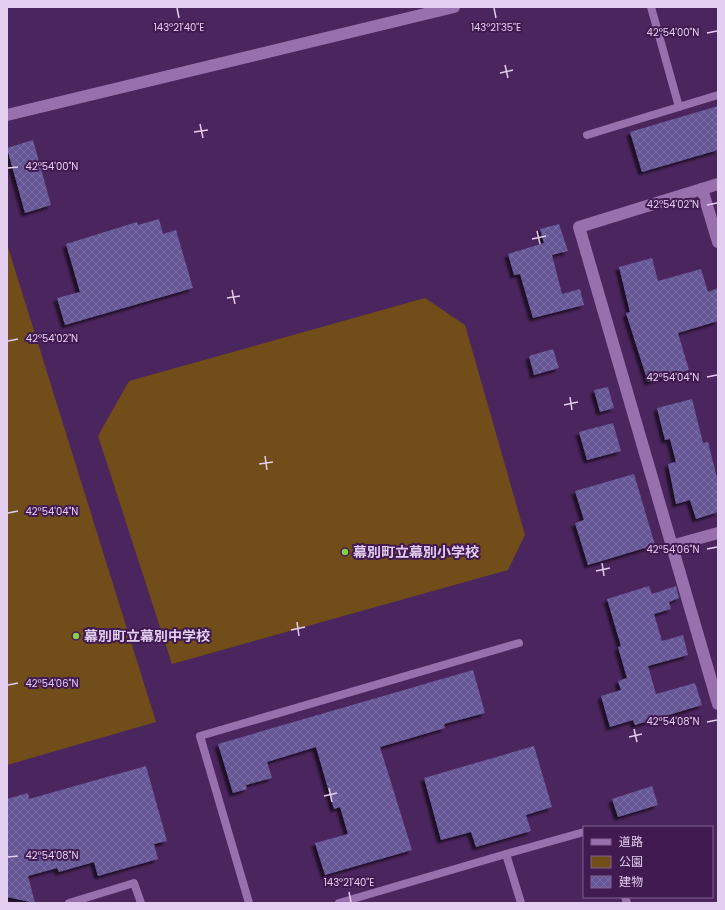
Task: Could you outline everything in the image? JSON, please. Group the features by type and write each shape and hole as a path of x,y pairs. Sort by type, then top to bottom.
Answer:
{"street":[{"path":"7,115 454,7"},
{"path":"718,184 579,226 718,704"},
{"path":"702,189 718,242"},
{"path":"671,546 718,533"}],"lane":[{"path":"651,7 679,107"},
{"path":"587,135 718,95"},
{"path":"249,903 200,736 519,643"},
{"path":"339,903 583,832"},
{"path":"506,854 521,903"},
{"path":"69,903 134,883 141,903"}],"green space":[{"path":"7,244 156,722 7,765"},
{"path":"425,298 465,325 525,535 508,570 172,664 98,436 129,381"}],"building":[{"path":"718,106 718,150 642,172 630,132"},
{"path":"33,140 51,205 25,213 7,148"},
{"path":"159,219 163,234 176,230 193,288 65,325 57,298 80,292 66,244 137,222 138,225"},
{"path":"559,224 568,251 552,255 562,294 580,289 584,305 533,318 520,274 514,275 508,254 544,243 540,229"},
{"path":"652,258 658,281 701,269 708,292 718,288 718,321 678,333 689,370 648,382 626,313 630,312 619,267"},
{"path":"553,349 559,368 534,375 529,356"},
{"path":"608,387 614,408 600,412 594,390"},
{"path":"692,399 703,443 708,442 718,482 718,512 696,519 690,500 676,504 668,464 676,462 670,439 665,440 657,408"},
{"path":"613,423 621,451 587,460 579,432"},
{"path":"634,474 655,545 588,565 575,523 584,520 575,491"},
{"path":"649,586 652,594 676,586 679,598 669,602 671,609 654,614 662,641 683,635 688,655 648,666 656,694 695,683 702,705 635,725 633,720 610,727 601,696 621,690 618,681 627,678 618,647 621,646 607,599"},
{"path":"473,670 485,713 444,724 445,728 380,747 412,850 325,875 315,843 348,834 340,807 334,809 316,747 267,762 272,778 246,785 247,789 233,793 218,744"},
{"path":"534,746 552,807 526,815 531,831 476,847 471,832 441,840 424,778"},
{"path":"146,766 167,841 154,844 158,859 98,876 94,862 59,872 57,868 28,876 35,903 7,897 7,799 28,793 29,799"},
{"path":"652,786 658,805 618,817 612,799"}],"place":[{"name":"幕別町立幕別小学校","path":"345,552"},
{"name":"幕別町立幕別中学校","path":"76,636"}]}
